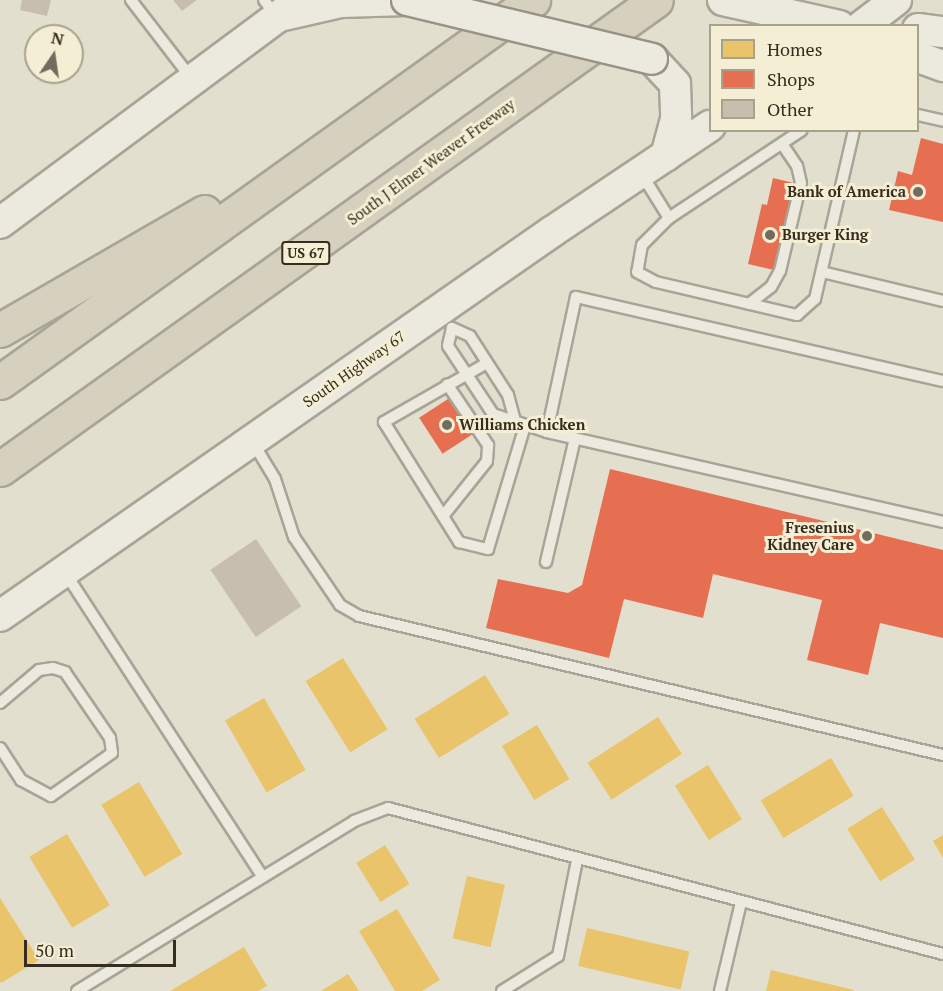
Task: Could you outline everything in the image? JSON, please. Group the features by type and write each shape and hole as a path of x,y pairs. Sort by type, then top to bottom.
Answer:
{"highway":[{"path":"0,382 339,136 533,0"},
{"name":"South J Elmer Weaver Freeway","path":"4,469 656,0"},
{"path":"596,43 672,0"},
{"path":"0,330 339,136"}],"main road":[{"path":"0,223 192,80 280,6 407,0 596,43 652,59 675,84 676,119 666,156"},
{"path":"723,0 829,24"},
{"path":"865,24 896,0"},
{"path":"919,29 943,32"},
{"path":"919,57 943,66"},
{"name":"South Highway 67","path":"0,616 251,440 446,319 641,172 709,127"}],"lane":[{"path":"131,0 192,80"},
{"path":"919,115 943,120"},
{"path":"799,132 669,218 642,245 637,272 656,282 797,315 815,299 854,132"},
{"path":"749,304 771,287 780,271 801,183 797,166 782,144"},
{"path":"641,172 669,218"},
{"path":"822,272 943,301"},
{"path":"547,432 576,297 943,381"},
{"path":"446,319 470,336 487,363 507,395 520,423 488,549 459,542 384,422 487,363"},
{"path":"446,319 448,346 493,414 547,432 943,522"},
{"path":"443,516 487,461 489,445 447,384"},
{"path":"546,562 575,438"},
{"path":"251,440 275,478 294,537 340,605 359,616 943,754"},
{"path":"64,571 263,877"},
{"path":"0,703 39,670 53,668 65,672 110,738 112,753 51,796 21,780 0,748"},
{"path":"77,991 354,821 388,808 577,860 943,954"},
{"path":"502,991 558,956 577,860"},
{"path":"720,991 741,902"}],"building: Homes":[{"path":"343,658 388,729 350,753 306,681"},
{"path":"485,675 509,714 439,758 415,719"},
{"path":"264,698 306,770 267,792 225,720"},
{"path":"658,717 682,754 612,800 588,763"},
{"path":"537,725 569,779 534,800 502,746"},
{"path":"831,758 854,796 783,838 761,800"},
{"path":"708,765 742,819 709,840 675,786"},
{"path":"139,782 182,854 145,877 101,805"},
{"path":"882,807 915,860 880,881 847,829"},
{"path":"67,834 110,905 72,928 29,857"},
{"path":"943,835 943,858 933,841"},
{"path":"385,845 409,884 381,902 356,863"},
{"path":"467,876 505,885 491,947 453,938"},
{"path":"0,898 39,960 1,983 0,981"},
{"path":"397,909 440,980 422,991 395,991 359,931"},
{"path":"587,928 689,952 681,990 578,966"},
{"path":"244,947 267,986 258,991 170,991"},
{"path":"771,970 854,990 854,991 766,991"},
{"path":"348,974 359,991 321,991"}],"building: Shops":[{"name":"Bank of America","path":"921,138 943,144 943,222 889,210 898,171 912,175"},
{"name":"Burger King","path":"773,178 794,183 788,208 791,210 774,270 748,264 762,204 767,205"},
{"name":"Williams Chicken","path":"451,397 474,433 443,454 419,418"},
{"path":"610,469 943,550 943,638 880,623 868,675 807,660 822,600 713,574 703,618 624,599 609,658 486,628 498,579 568,593 582,585"}],"building: Other":[{"path":"22,0 51,0 47,16 20,10"},
{"path":"173,0 197,0 182,11"},
{"path":"256,539 301,606 256,637 210,570"}],"place":[{"name":"Bank of America","path":"918,192"},
{"name":"Burger King","path":"770,235"},
{"name":"Williams Chicken","path":"447,425"},
{"name":"Fresenius Kidney Care","path":"867,536"}]}
